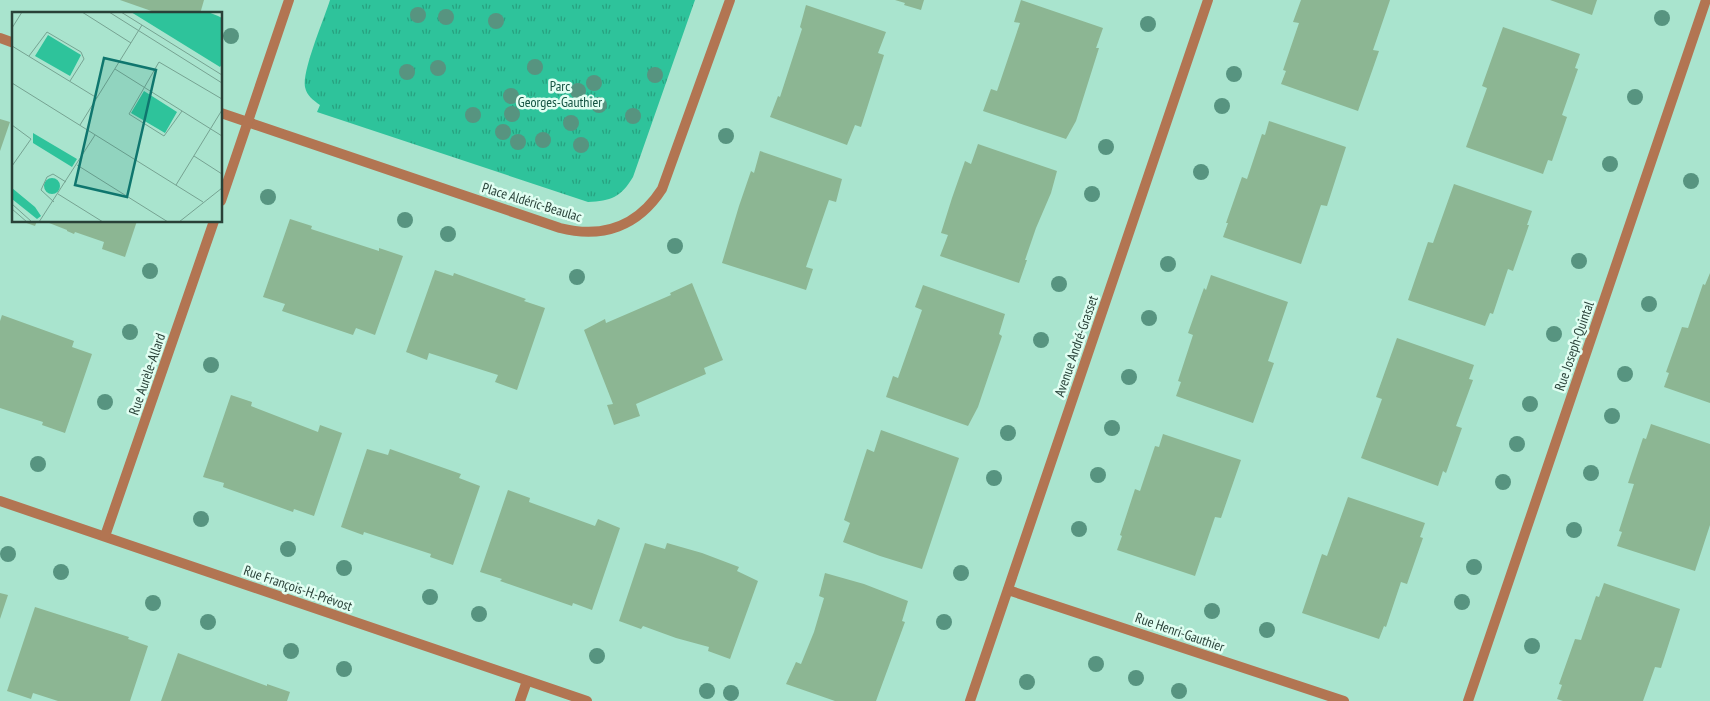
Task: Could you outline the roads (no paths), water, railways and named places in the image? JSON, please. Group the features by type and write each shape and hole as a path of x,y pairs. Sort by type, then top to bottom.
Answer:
{"street":[{"path":"222,198 289,0"},
{"name":"Place Aldéric-Beaulac","path":"222,112 560,228 586,233 612,229 641,214 655,200 662,189 730,0"},
{"name":"Avenue André-Grasset","path":"970,701 1208,0"},
{"name":"Rue Joseph-Quintal","path":"1468,701 1706,0"},
{"path":"0,38 12,42"},
{"name":"Rue Aurèle-Allard","path":"105,536 214,222"},
{"name":"Rue François-H.-Prévost","path":"0,501 586,701"},
{"name":"Rue Henri-Gauthier","path":"1008,590 1344,701"},
{"path":"520,701 527,681"}],"park label":[{"name":"Parc Georges-Gauthier","path":"560,94"}]}
